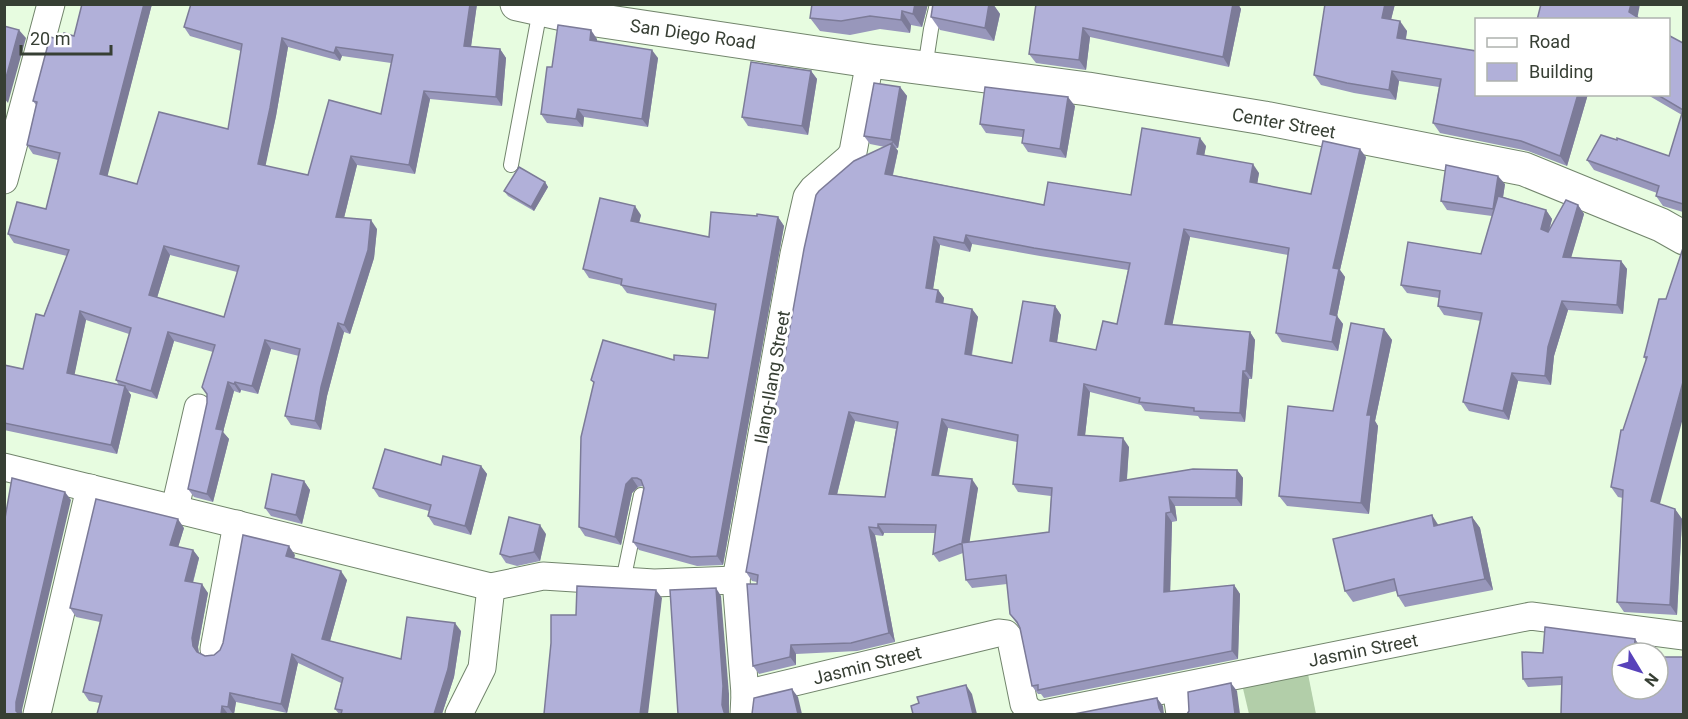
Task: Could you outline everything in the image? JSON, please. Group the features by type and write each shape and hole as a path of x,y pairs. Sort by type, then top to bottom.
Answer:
{"street":[{"path":"4,180 51,4"},
{"name":"San Diego Road","path":"529,7 615,18 870,61"},
{"name":"Center Street","path":"870,61 1088,89 1264,118 1524,169 1661,225 1683,238"},
{"name":"Ilang-Ilang Street","path":"744,704 736,580 794,254 807,197 853,152 870,61"},
{"path":"175,508 198,408"},
{"path":"4,467 491,587 543,576 654,583 736,580"},
{"path":"37,714 90,488"},
{"path":"214,649 237,524"},
{"path":"459,714 482,668 491,587"},
{"name":"Jasmin Street","path":"1044,714 1531,616 1683,636"},
{"name":"Jasmin Street","path":"744,704 998,633 1006,634 1011,640 1024,704 1030,712 1037,714"},
{"path":"1176,688 1180,714"}],"lane":[{"path":"925,68 937,4"},
{"path":"512,165 529,7"},
{"path":"623,580 641,495"}],"green space":[{"path":"1307,669 1316,714 1249,714 1241,680"}],"building":[{"path":"82,4 144,4 100,174 137,184 159,112 228,129 242,44 184,27 191,4 470,4 464,46 500,49 496,97 424,91 409,165 351,156 336,217 371,220 368,250 344,325 338,323 321,387 315,421 285,416 300,349 265,340 252,386 228,382 216,429 223,430 207,494 188,489 207,403 207,394 202,387 215,345 168,332 151,391 116,380 131,328 80,311 67,373 125,386 111,445 4,423 4,365 23,369 36,314 44,316 69,250 8,234 17,202 46,209 60,153 27,145 37,102 33,101 50,37 62,40 64,33 74,36","holes":["282,38 334,53 336,47 393,55 381,114 329,100 308,175 258,164","164,246 239,266 224,317 149,295"]},
{"path":"812,4 915,4 913,14 902,11 901,20 870,16 841,21 810,18"},
{"path":"933,4 989,4 985,28 931,17"},
{"path":"1036,4 1233,4 1223,57 1083,28 1079,60 1029,54"},
{"path":"1325,4 1385,4 1382,18 1400,21 1397,38 1475,51 1475,96 1577,96 1560,156 1521,141 1433,123 1441,79 1392,71 1389,90 1314,75"},
{"path":"1541,4 1631,4 1629,12 1639,18 1538,18"},
{"path":"558,25 591,30 590,40 652,50 642,119 578,109 576,119 541,114 547,67 552,67"},
{"path":"4,26 19,30 4,85"},
{"path":"1670,36 1683,43 1683,110 1659,96 1670,96"},
{"path":"751,62 811,71 802,126 742,117"},
{"path":"874,83 900,87 891,140 864,136"},
{"path":"985,87 1068,97 1060,149 1022,143 1024,130 980,124"},
{"path":"1683,110 1683,204 1656,196 1659,186 1587,160 1601,135 1617,140 1617,138 1669,156"},
{"path":"1142,128 1200,138 1197,154 1253,164 1250,182 1311,194 1323,141 1360,149 1333,268 1339,269 1330,314 1337,316 1332,342 1276,333 1289,248 1184,229 1165,324 1250,332 1246,371 1243,371 1240,413 1194,411 1194,408 1139,402 1140,398 1084,384 1078,435 1123,438 1120,481 1193,469 1237,470 1236,498 1169,497 1171,512 1166,513 1164,592 1234,585 1232,651 1038,690 1038,685 1032,686 1020,628 1010,614 1006,575 966,580 962,543 933,554 936,525 878,524 878,528 869,527 889,633 851,643 791,645 790,657 753,666 747,584 757,584 758,575 746,572 804,249 816,195 819,191 854,161 892,143 885,174 1044,205 1048,182 1131,195","holes":["966,235 1130,263 1117,324 1103,321 1096,350 1050,341 1055,306 1023,301 1012,363 965,354 972,309 936,302 938,290 926,288 934,237 964,243","849,412 898,422 885,497 829,494","942,419 1018,435 1013,484 1052,488 1049,532 962,543 972,479 932,475"]},
{"path":"1446,165 1498,176 1493,209 1441,201"},
{"path":"519,167 545,182 531,207 504,191"},
{"path":"1498,196 1546,210 1541,229 1548,232 1566,200 1578,205 1563,257 1621,261 1617,305 1562,301 1548,347 1545,376 1512,373 1503,411 1463,402 1482,313 1438,306 1440,291 1401,285 1408,242 1481,254"},
{"path":"600,198 635,206 631,221 709,237 711,212 778,217 717,556 691,557 633,542 644,488 641,480 637,478 632,478 626,484 615,537 579,527 581,437 594,382 591,380 603,340 674,360 674,355 708,358 716,304 621,285 622,279 583,269"},
{"path":"1683,248 1683,382 1651,501 1675,509 1670,605 1617,602 1623,490 1611,487 1621,430 1623,430 1647,357 1644,357 1659,299 1666,299"},
{"path":"1351,323 1384,329 1367,415 1371,415 1361,503 1279,496 1288,406 1333,411"},
{"path":"385,449 441,465 443,456 481,466 465,526 428,516 431,505 373,488"},
{"path":"272,474 304,481 296,515 265,508"},
{"path":"12,478 65,492 16,702 16,711 19,714 4,714 4,524"},
{"path":"96,499 178,519 170,545 193,550 185,581 202,584 192,638 197,652 205,656 214,655 223,643 243,535 289,546 286,556 341,571 322,639 401,659 407,617 455,623 448,669 434,714 341,714 342,710 335,709 343,678 292,654 281,704 230,693 228,707 222,706 221,714 97,714 102,696 83,692 102,615 70,608"},
{"path":"1432,515 1434,526 1472,517 1485,579 1398,596 1394,579 1345,591 1333,539"},
{"path":"509,517 540,525 534,552 510,557 500,554"},
{"path":"577,586 656,590 640,714 544,714 551,643 551,615 576,615"},
{"path":"716,588 723,686 722,705 726,714 678,714 670,590"},
{"path":"1545,627 1635,639 1635,641 1610,641 1610,701 1670,701 1670,657 1683,657 1683,714 1561,714 1562,677 1523,679 1522,652 1543,653"},
{"path":"1231,683 1235,714 1187,714 1189,711 1188,692"},
{"path":"966,685 973,714 913,714 911,706 919,703 917,697"},
{"path":"792,689 798,714 752,714 754,698"},
{"path":"1157,698 1162,714 1074,714"}]}
